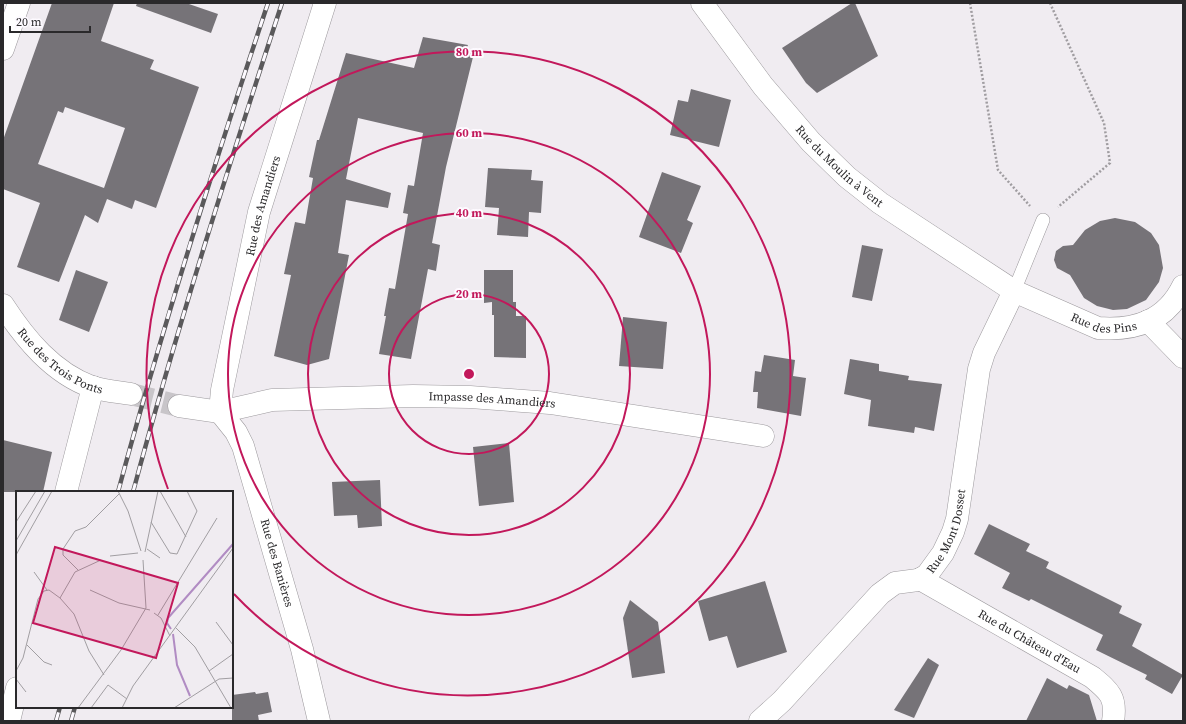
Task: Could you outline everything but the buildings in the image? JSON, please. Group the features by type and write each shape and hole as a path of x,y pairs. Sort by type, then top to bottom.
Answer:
{"street":[{"path":"3,49 19,3"},
{"name":"Rue des Amandiers","path":"220,412 222,390 259,212 325,3"},
{"name":"Rue du Moulin à Vent","path":"702,3 762,86 811,142 847,177 880,203 1014,290"},
{"name":"Rue des Pins","path":"1014,290 1098,328 1131,328 1155,318 1173,303 1183,286"},
{"name":"Rue Mont Dosset","path":"760,721 782,701 880,594 895,583 920,579 930,571 943,553 953,532 957,519 979,369 984,353 1014,290"},
{"name":"Rue des Trois Ponts","path":"3,305 18,327 43,355 73,378 93,387 131,394"},
{"path":"1148,321 1183,357"},
{"path":"66,491 93,387"},
{"name":"Impasse des Amandiers","path":"220,412 272,400 413,396 470,397 550,403 763,436"},
{"path":"179,406 220,412"},
{"name":"Rue des Banières","path":"220,412 236,432 243,446 302,649 319,721"},
{"name":"Rue du Château d'Eau","path":"920,579 1092,677 1109,691 1114,700 1113,721"},
{"path":"9,721 16,692"}],"lane":[{"path":"1014,290 1044,220"}],"path":[{"path":"970,3 998,170 1044,220 1110,163 1104,123 1050,3"}],"tunnel":[{"path":"131,394 179,406"}],"railway":[{"path":"118,491 152,369 189,247 268,3"},
{"path":"133,491 167,369 204,247 282,3"},
{"path":"56,721 60,708"},
{"path":"71,721 75,708"}]}
